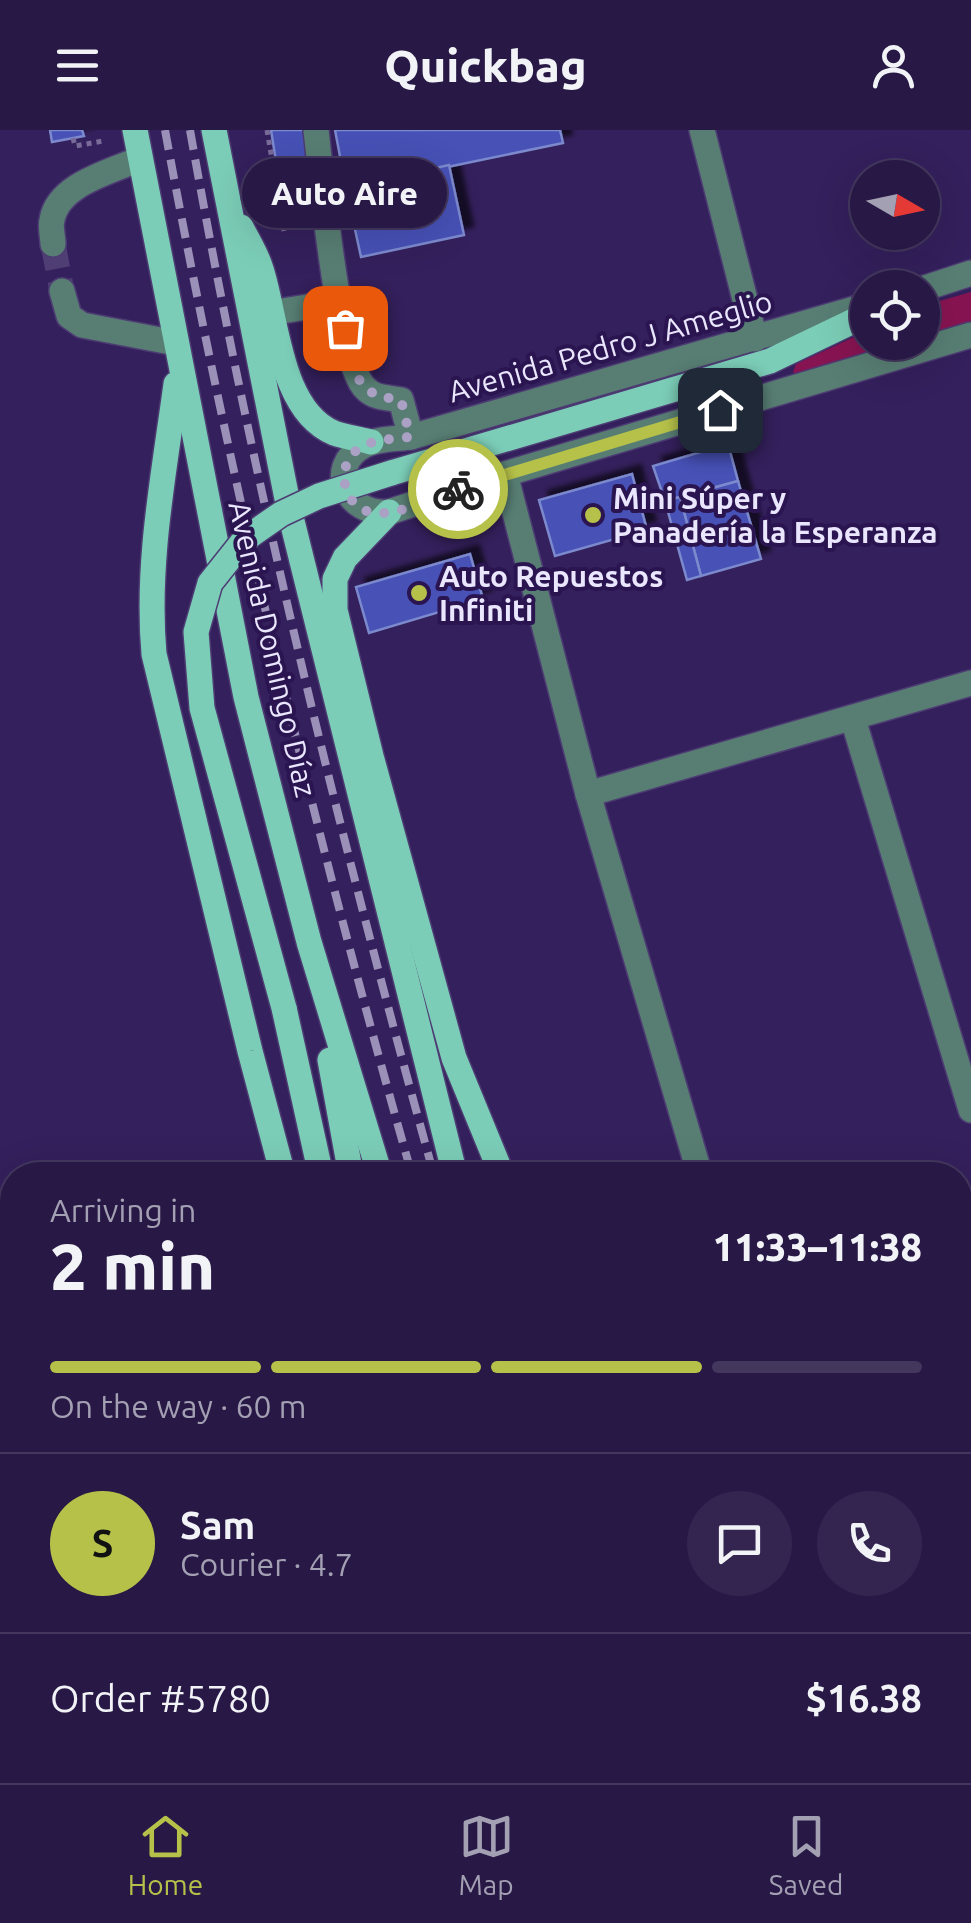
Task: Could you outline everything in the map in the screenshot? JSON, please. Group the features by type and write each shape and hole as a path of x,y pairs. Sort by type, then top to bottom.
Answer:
{"main road":[{"name":"Avenida Domingo Díaz","path":"214,130 289,509 452,1162"},
{"name":"Avenida Domingo Díaz","path":"136,141 232,636 308,942 376,1162"},
{"path":"224,193 261,268 270,313 297,397 310,416 332,432 371,442"},
{"path":"318,1162 284,1008 202,708 196,632 210,582 245,539 281,514 319,496 770,361 850,323"},
{"path":"178,354 152,553 154,654 280,1162"},
{"path":"389,512 346,558 335,580 334,610 454,1058 497,1162"},
{"path":"308,942 349,1162"}],"street":[{"path":"316,130 338,302 360,382 376,396 401,400 410,437"},
{"path":"702,130 755,339"},
{"path":"53,244 51,221 57,206 71,190 136,141"},
{"path":"940,283 971,274"},
{"path":"62,292 70,316 82,325 178,354"},
{"path":"270,313 338,302"},
{"name":"Avenida Pedro J Ameglio","path":"371,442 410,437 850,310"},
{"path":"371,442 351,456 344,479 346,491 368,512 389,512 971,336"},
{"path":"505,474 588,794 696,1162"},
{"path":"588,794 971,683"},
{"path":"853,719 971,1110"}],"path":[{"path":"266,130 284,231"},
{"path":"73,138 75,146 136,141"}],"shaded area":[{"path":"971,292 971,323 940,333 940,301"},
{"path":"850,339 850,360 797,375 793,372 796,364"}],"building":[{"path":"50,130 82,130 84,136 52,142"},
{"path":"271,130 307,130 321,211 285,218"},
{"path":"335,130 560,130 563,143 346,188"},
{"path":"449,165 464,235 361,257 346,188"},
{"path":"728,444 738,481 665,501 653,466"},
{"name":"Mini Súper y Panadería la Esperanza","path":"632,474 647,530 555,556 539,500"},
{"path":"738,481 761,559 701,576 680,497"},
{"path":"680,497 701,576 687,580 665,501"},
{"name":"Auto Repuestos Infiniti","path":"470,554 483,599 369,633 356,587"}],"tunnel":[{"path":"53,244 62,291"}],"railway":[{"path":"165,130 217,393 276,656 408,1162"},
{"path":"190,130 241,393 299,655 430,1162"}],"way so far":[{"path":"345,328 360,382 376,396 401,400 410,437 371,442 351,456 344,479 352,500 368,512 389,512 458,489"}],"place":[{"name":"Auto Aire","path":"345,328"},
{"name":"Mini Súper y Panadería la Esperanza","path":"593,515"},
{"name":"Auto Repuestos Infiniti","path":"419,593"}],"route":[{"path":"458,489 720,410"}]}
